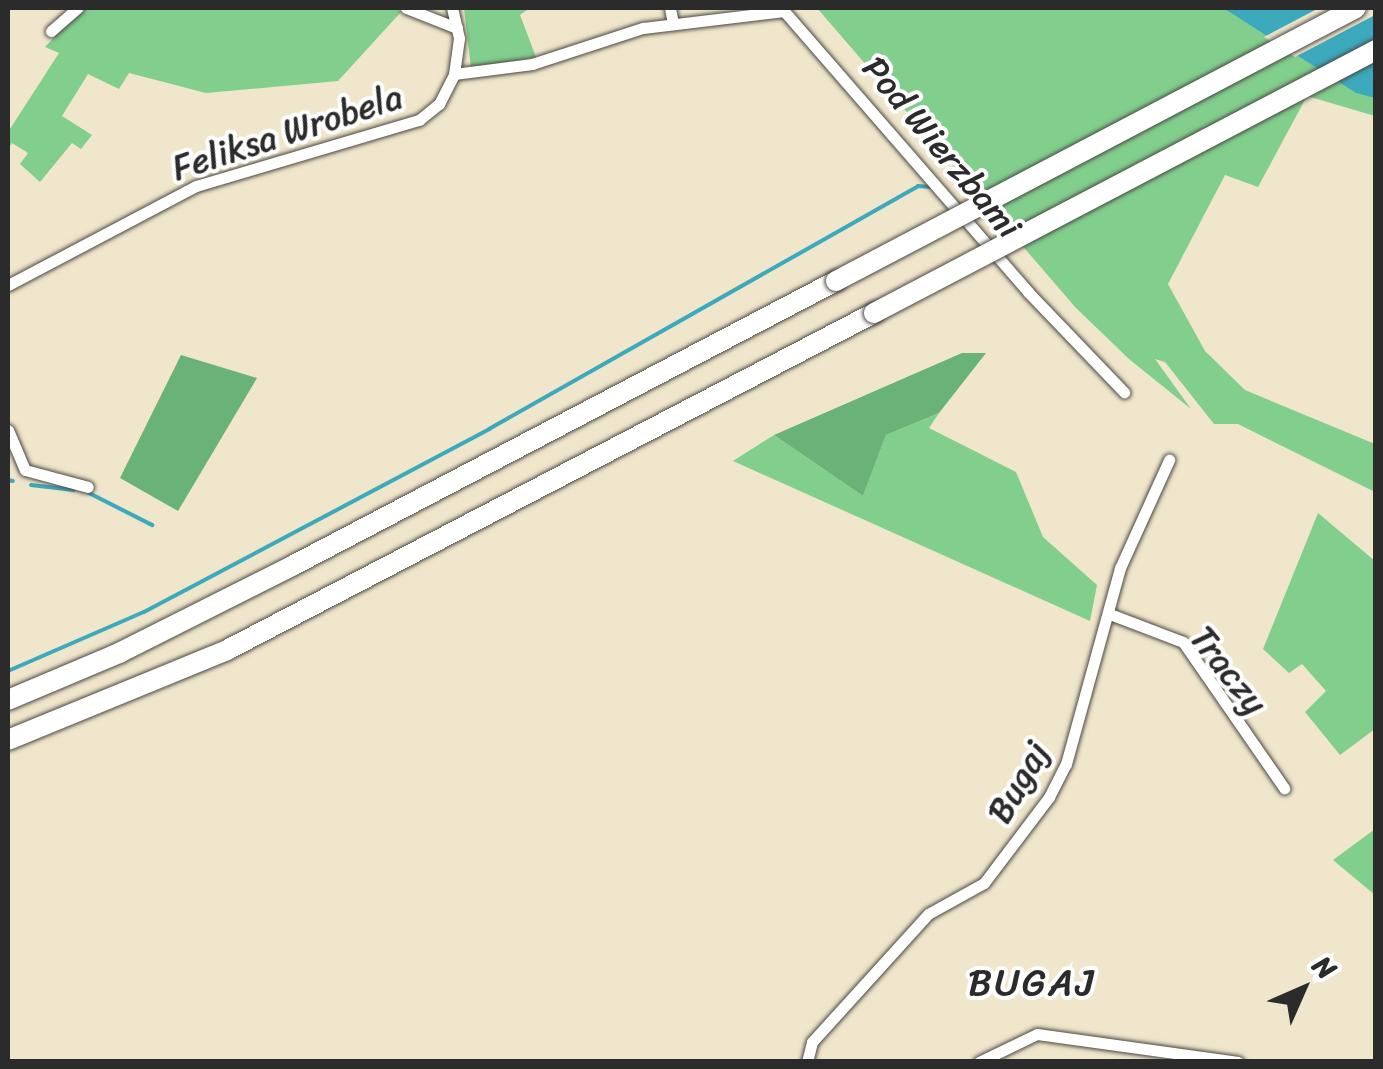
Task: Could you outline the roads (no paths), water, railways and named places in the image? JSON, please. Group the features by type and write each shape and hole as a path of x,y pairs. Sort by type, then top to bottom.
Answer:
{"highway":[{"path":"8,700 274,575 1356,8"},
{"path":"8,740 244,641 1376,50"}],"street":[{"path":"51,31 77,8"},
{"path":"406,8 456,28"},
{"path":"452,8 456,28 454,74"},
{"path":"670,8 672,23"},
{"name":"Pod Wierzbami","path":"454,74 532,64 672,23 764,10 795,18 1028,292 1124,392"},
{"name":"Feliksa Wrobela","path":"8,285 223,176 407,127 439,104 454,74"},
{"path":"8,430 25,470 88,486"},
{"name":"Bugaj","path":"807,1062 812,1042 928,914 984,883 1050,797 1066,764 1136,526 1169,460"},
{"name":"Traczy","path":"1110,614 1183,642 1284,788"},
{"path":"979,1062 1037,1034 1238,1062"}],"water":[{"path":"1223,8 1375,8 1375,98 1356,93"}],"waterway":[{"path":"8,671 144,612 489,429 918,186 931,187"},
{"path":"8,480 13,481"},
{"path":"31,485 74,490"},
{"path":"89,493 152,525"}],"district":[{"name":"BUGAJ","path":"1032,983"}]}
